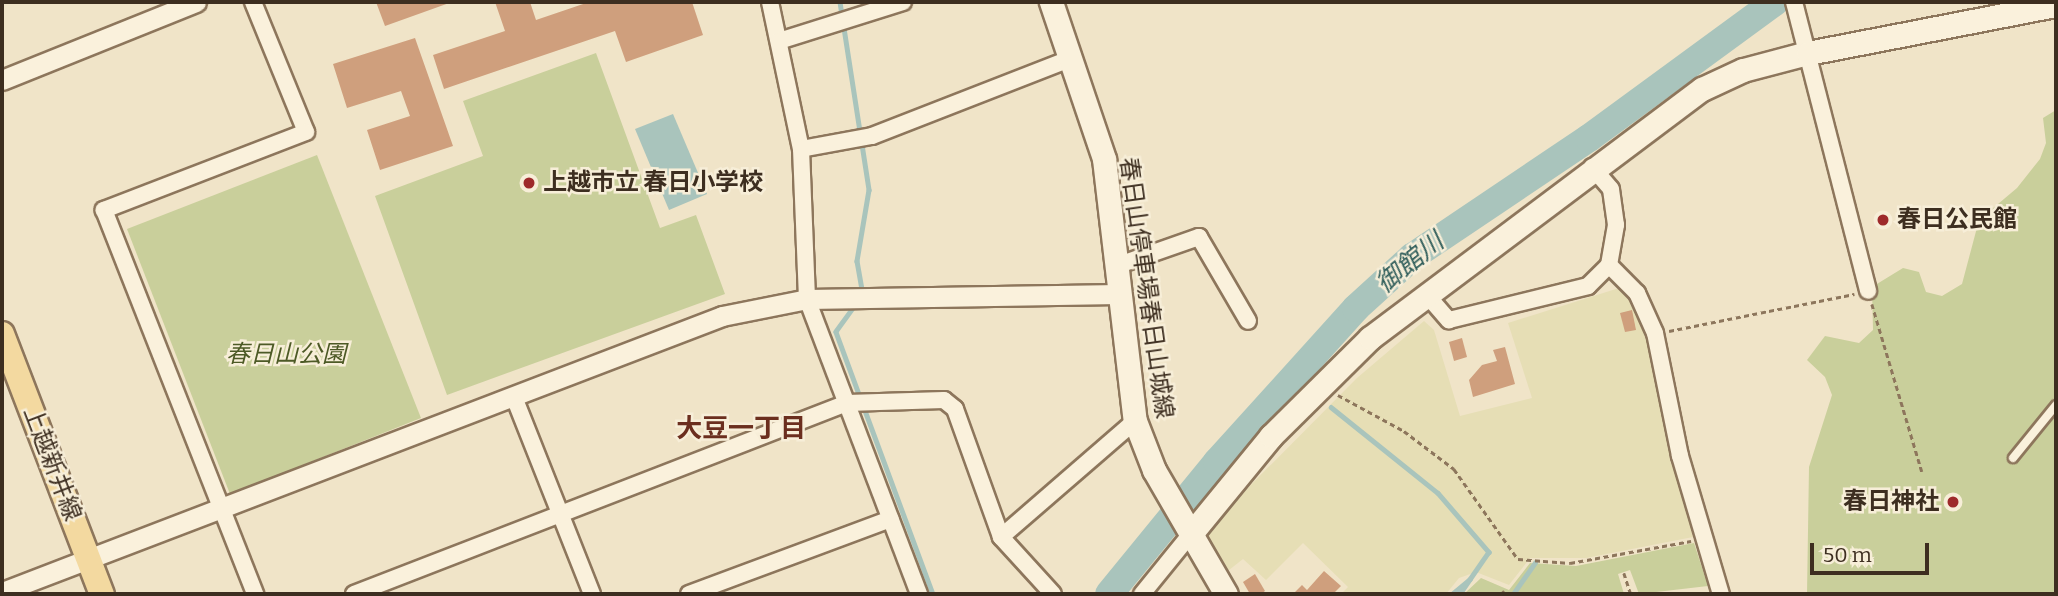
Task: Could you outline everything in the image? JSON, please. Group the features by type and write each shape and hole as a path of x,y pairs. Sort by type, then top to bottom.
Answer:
{"main road":[{"name":"春日山停車場春日山城線","path":"1056,3 1069,59 1104,159 1135,421 1154,470 1226,594"},
{"path":"1190,535 1321,382 1426,294 1592,166 1702,89 1743,70 1808,53 2056,5"},
{"name":"上越新井線","path":"2,334 102,594"}],"street":[{"path":"2,77 196,2"},
{"path":"253,2 306,132 104,210 255,594"},
{"path":"770,2 801,149 807,299 919,594"},
{"path":"779,41 903,2"},
{"path":"1794,2 1868,291"},
{"path":"801,149 872,136 1069,59"},
{"path":"1426,294 1449,320 1588,286 1609,265 1616,206 1611,189 1592,166"},
{"path":"1116,266 1199,237 1248,321"},
{"path":"1609,265 1637,293 1655,333 1680,456 1721,594"},
{"path":"2,592 220,505 514,397 722,316 807,299 1119,294"},
{"path":"514,397 592,594"},
{"path":"354,594 847,403 944,400 955,409 1001,537 1053,594"},
{"path":"1001,537 1135,421"},
{"path":"689,594 891,519"},
{"path":"1142,594 1190,535"}],"lane":[{"path":"2013,458 2056,405"}],"path":[{"path":"1655,333 1868,291 1922,472"},
{"path":"1321,382 1404,431 1454,470 1518,559 1570,563 1704,538"},
{"path":"1624,573 1631,594"}],"shaded area":[{"path":"1619,288 1640,309 1693,537 1586,558 1530,558 1509,585 1476,572 1459,578 1446,594 1341,594 1348,587 1303,543 1266,580 1243,559 1224,574 1208,535 1219,517 1357,378 1424,321 1434,330 1460,416 1532,398 1508,323"}],"green space":[{"path":"596,53 660,228 696,215 725,294 447,395 375,196 483,156 463,101"},
{"path":"2056,110 2056,594 1807,594 1809,467 1832,395 1825,377 1807,360 1825,336 1859,343 1873,330 1872,287 1903,268 1919,272 1926,292 1942,296 1962,284 1979,220 2017,188 2040,159 2046,143 2043,118"},
{"name":"春日山公園","path":"317,155 421,418 230,494 127,229"},
{"path":"1694,543 1708,586 1639,594 1630,570 1618,574 1624,594 1464,594 1481,578 1509,590 1530,563 1576,566"}],"water":[{"path":"673,114 707,194 669,210 635,129"}],"building":[{"path":"376,2 452,2 385,26"},
{"path":"495,2 530,2 536,20 589,2 692,2 703,35 626,62 615,31 444,89 433,55 505,31"},
{"path":"415,38 453,146 380,170 367,130 410,116 401,91 347,108 333,64"},
{"path":"1632,310 1636,330 1625,332 1620,313"},
{"path":"1462,338 1467,357 1454,361 1449,342"},
{"path":"1505,347 1515,384 1473,397 1469,380 1482,365 1497,361 1493,350"},
{"path":"1324,571 1341,586 1333,594 1293,594 1302,585 1307,590"},
{"path":"1255,574 1265,591 1261,594 1250,594 1243,582"}],"waterway":[{"path":"840,2 869,190 857,261 863,294"},
{"name":"御館川","path":"1109,594 1217,462 1356,308 1412,257 1589,138 1775,2"},
{"path":"856,304 836,332 933,594"},
{"path":"1331,407 1438,493 1489,552 1460,594"},
{"path":"1513,594 1535,563"},
{"path":"1452,594 1470,579"}],"place":[{"name":"上越市立 春日小学校","path":"529,183"},
{"name":"春日公民館","path":"1883,220"},
{"name":"春日神社","path":"1953,502"}],"district":[{"name":"大豆一丁目","path":"741,429"}]}
